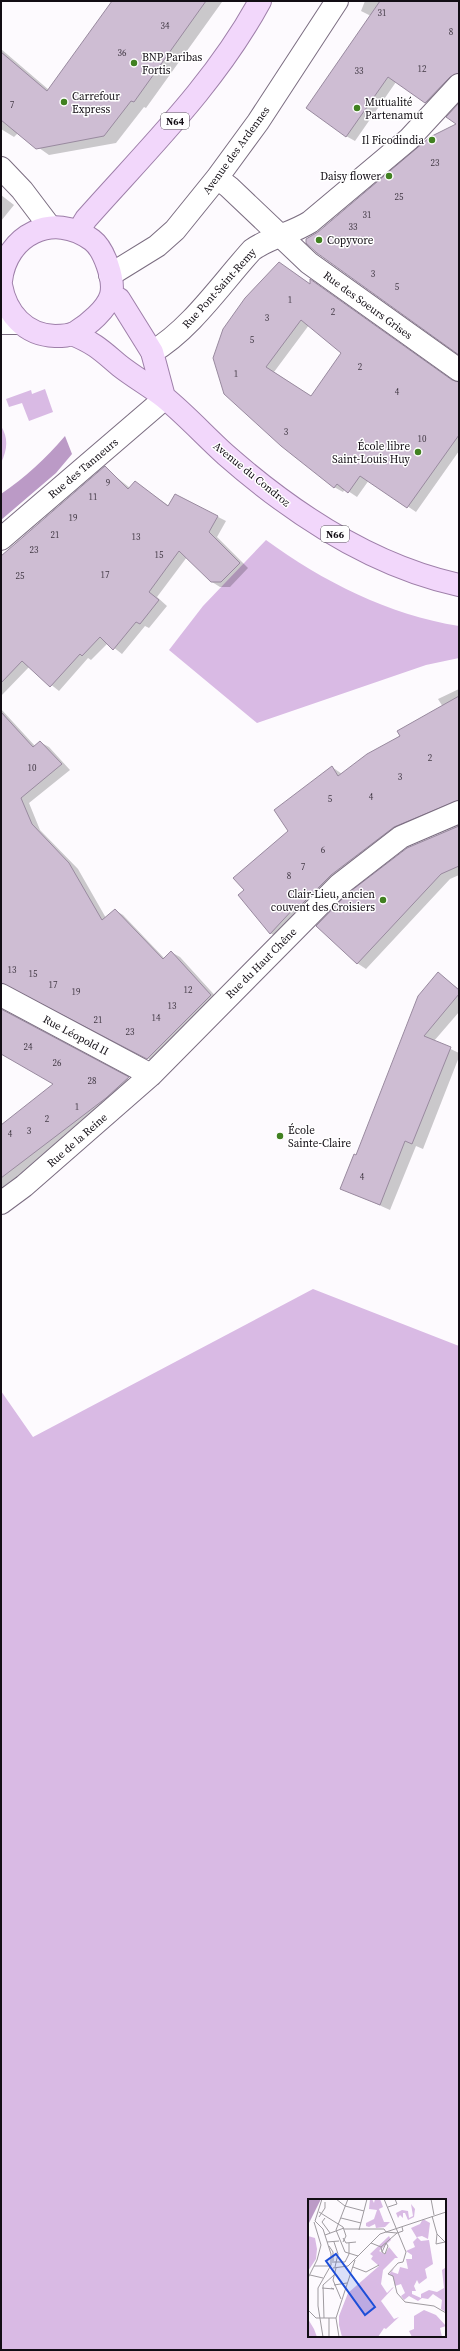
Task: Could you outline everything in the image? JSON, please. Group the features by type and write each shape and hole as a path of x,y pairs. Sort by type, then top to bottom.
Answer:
{"main road":[{"name":"N64","path":"78,232 86,219 196,97 238,39 260,1"},
{"path":"1,281 4,257 18,241 33,232 50,227 78,232 93,240 107,262 110,285 152,352 164,397"},
{"path":"1,285 4,298 10,312 11,323 48,336 72,334 86,327 98,315 110,285"},
{"name":"Avenue du Condroz","path":"72,334 92,342 120,366 164,397 227,456 278,498 350,544 428,578 459,584"}],"street":[{"name":"Avenue des Ardennes","path":"110,285 175,230 217,178 258,122 336,1"},
{"name":"Rue Pont-Saint-Remy","path":"152,352 164,345 188,323 252,250 265,240 296,231 310,222 364,179 410,138 459,85"},
{"path":"1,168 22,190 50,227"},
{"path":"217,178 229,187 279,236"},
{"name":"Rue des Soeurs Grises","path":"279,236 309,263 459,370"},
{"name":"Rue des Tanneurs","path":"1,539 157,405 164,397"},
{"name":"Rue du Haut Chêne","path":"151,1075 339,885 401,837 459,812"},
{"name":"Rue Léopold II","path":"1,995 151,1075"},
{"name":"Rue de la Reine","path":"1,1204 24,1186 151,1075"}],"shaded area":[{"path":"45,389 53,412 29,421 22,403 9,407 6,399 31,390 32,394"},
{"path":"1,426 4,431 6,444 5,454 1,463"},
{"path":"65,436 72,454 56,473 1,520 1,494 35,467"},
{"path":"266,540 310,569 357,594 407,614 459,626 459,658 426,665 257,723 169,650 203,606"},
{"path":"313,1289 459,1346 459,2350 1,2350 1,1391 33,1437"}],"building":[{"path":"112,1 206,1 134,102 131,101 104,136 36,149 1,120 1,52 47,91"},
{"path":"380,1 459,1 459,73 450,77 425,103 388,77 346,137 306,108"},
{"path":"459,103 459,355 317,253 306,243 306,239 318,232 430,137 456,124 446,117"},
{"path":"279,262 310,284 310,279 452,380 459,382 459,435 407,508 360,476 348,493 337,484 334,488 281,446 224,394 213,358 223,329 245,298","holes":["301,320 341,353 311,396 266,367"]},
{"path":"105,466 128,489 135,481 168,506 175,494 218,516 209,532 240,563 221,582 211,582 179,551 149,592 159,600 140,624 136,622 113,650 100,637 82,656 80,654 50,687 22,661 1,683 1,556"},
{"path":"459,696 459,800 394,827 331,875 298,908 296,906 270,934 238,895 244,890 233,878 288,831 274,810 332,766 338,776 367,754 400,736 397,731"},
{"path":"1,712 33,747 40,741 62,764 21,798 32,824 69,863 102,920 115,909 163,959 171,951 211,995 147,1059 1,983"},
{"name":"Clair-Lieu, ancien couvent des Croisiers","path":"459,826 459,866 441,874 357,964 316,926 347,894 407,848"},
{"path":"438,972 459,990 459,994 424,1036 451,1047 412,1144 405,1141 380,1205 340,1189 354,1154 356,1155 418,996"},
{"path":"1,1009 129,1077 106,1098 1,1178 1,1125 53,1084 1,1054"}],"place":[{"name":"BNP Paribas Fortis","path":"134,63"},
{"name":"Carrefour Express","path":"64,102"},
{"name":"Mutualité Partenamut","path":"357,108"},
{"name":"Il Ficodindia","path":"432,140"},
{"name":"Daisy flower","path":"389,176"},
{"name":"Copyvore","path":"319,240"},
{"name":"École libre Saint-Louis Huy","path":"418,452"},
{"name":"Clair-Lieu, ancien couvent des Croisiers","path":"383,900"},
{"name":"École Sainte-Claire","path":"280,1136"}]}
